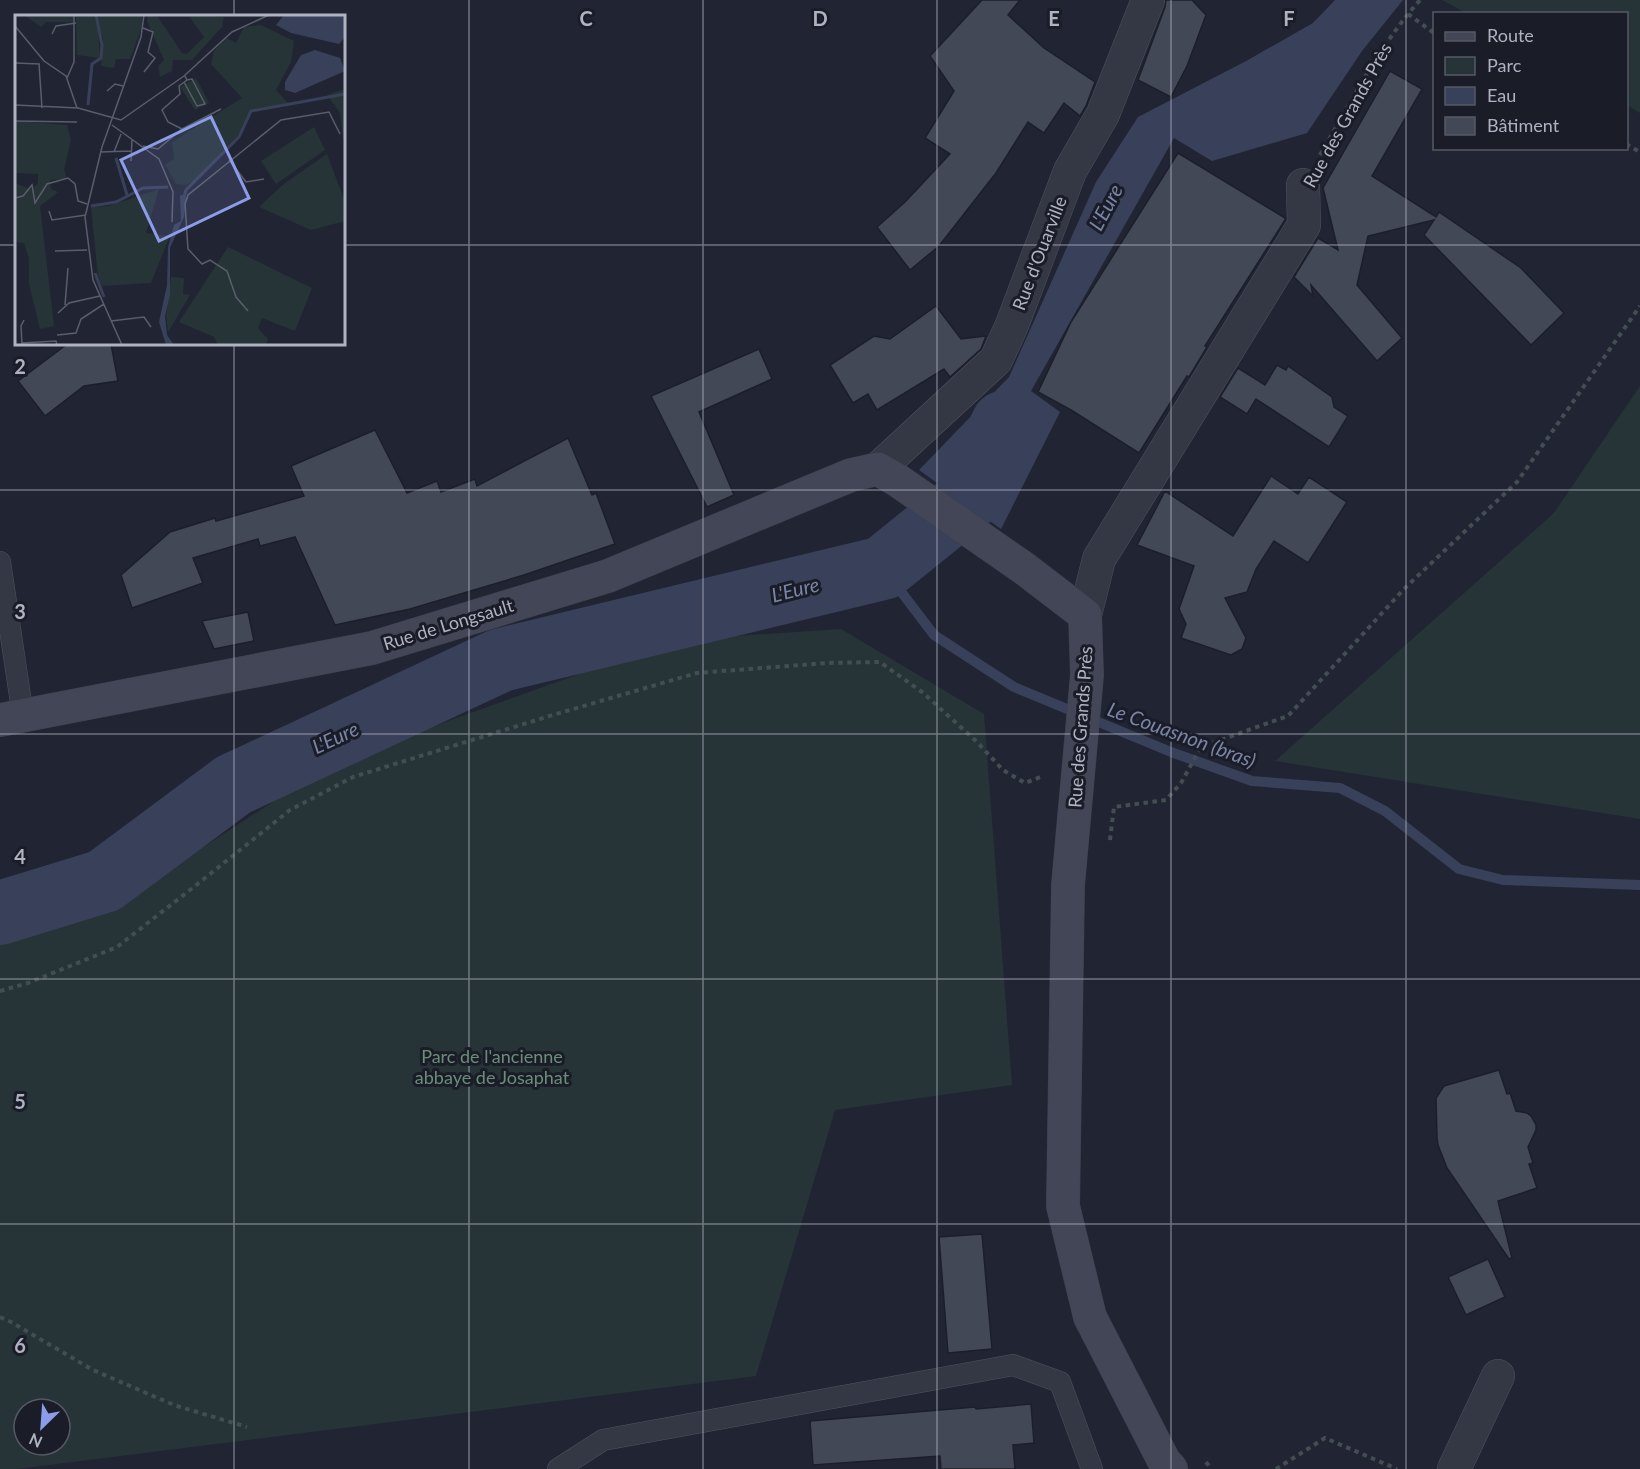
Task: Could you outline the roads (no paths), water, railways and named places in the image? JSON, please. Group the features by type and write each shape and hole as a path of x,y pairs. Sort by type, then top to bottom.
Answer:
{"street":[{"name":"Rue d'Ouarville","path":"888,475 996,360 1012,326 1070,171 1103,114 1148,0"},
{"name":"Rue des Grands Près","path":"1171,1469 1164,1461 1090,1317 1063,1206 1068,885 1087,675 1085,615 1098,559 1304,225 1303,185"},
{"name":"Rue de Longsault","path":"12,718 372,648 608,576 851,475 888,475"},
{"path":"888,475 1025,569 1085,615"},
{"path":"1454,1469 1498,1376"}],"lane":[{"path":"0,562 12,718"},
{"path":"558,1469 603,1440 1013,1365 1060,1382 1092,1469"}],"water":[{"path":"1335,0 1403,0 1362,51 1307,133 1212,161 1174,138 1031,391 1060,412 1001,529 919,470 1009,377 1096,182 1138,117 1248,60 1313,23"}],"waterway":[{"name":"L'Eure","path":"0,913 104,881 233,785 501,660 883,568 966,501 1003,423"},
{"name":"Le Couasnon (bras)","path":"883,568 934,635 1014,687 1171,752 1252,781 1340,788 1385,811 1459,869 1503,880 1640,885"}],"park label":[{"name":"Parc de l'ancienne abbaye de Josaphat","path":"492,1066"}]}
